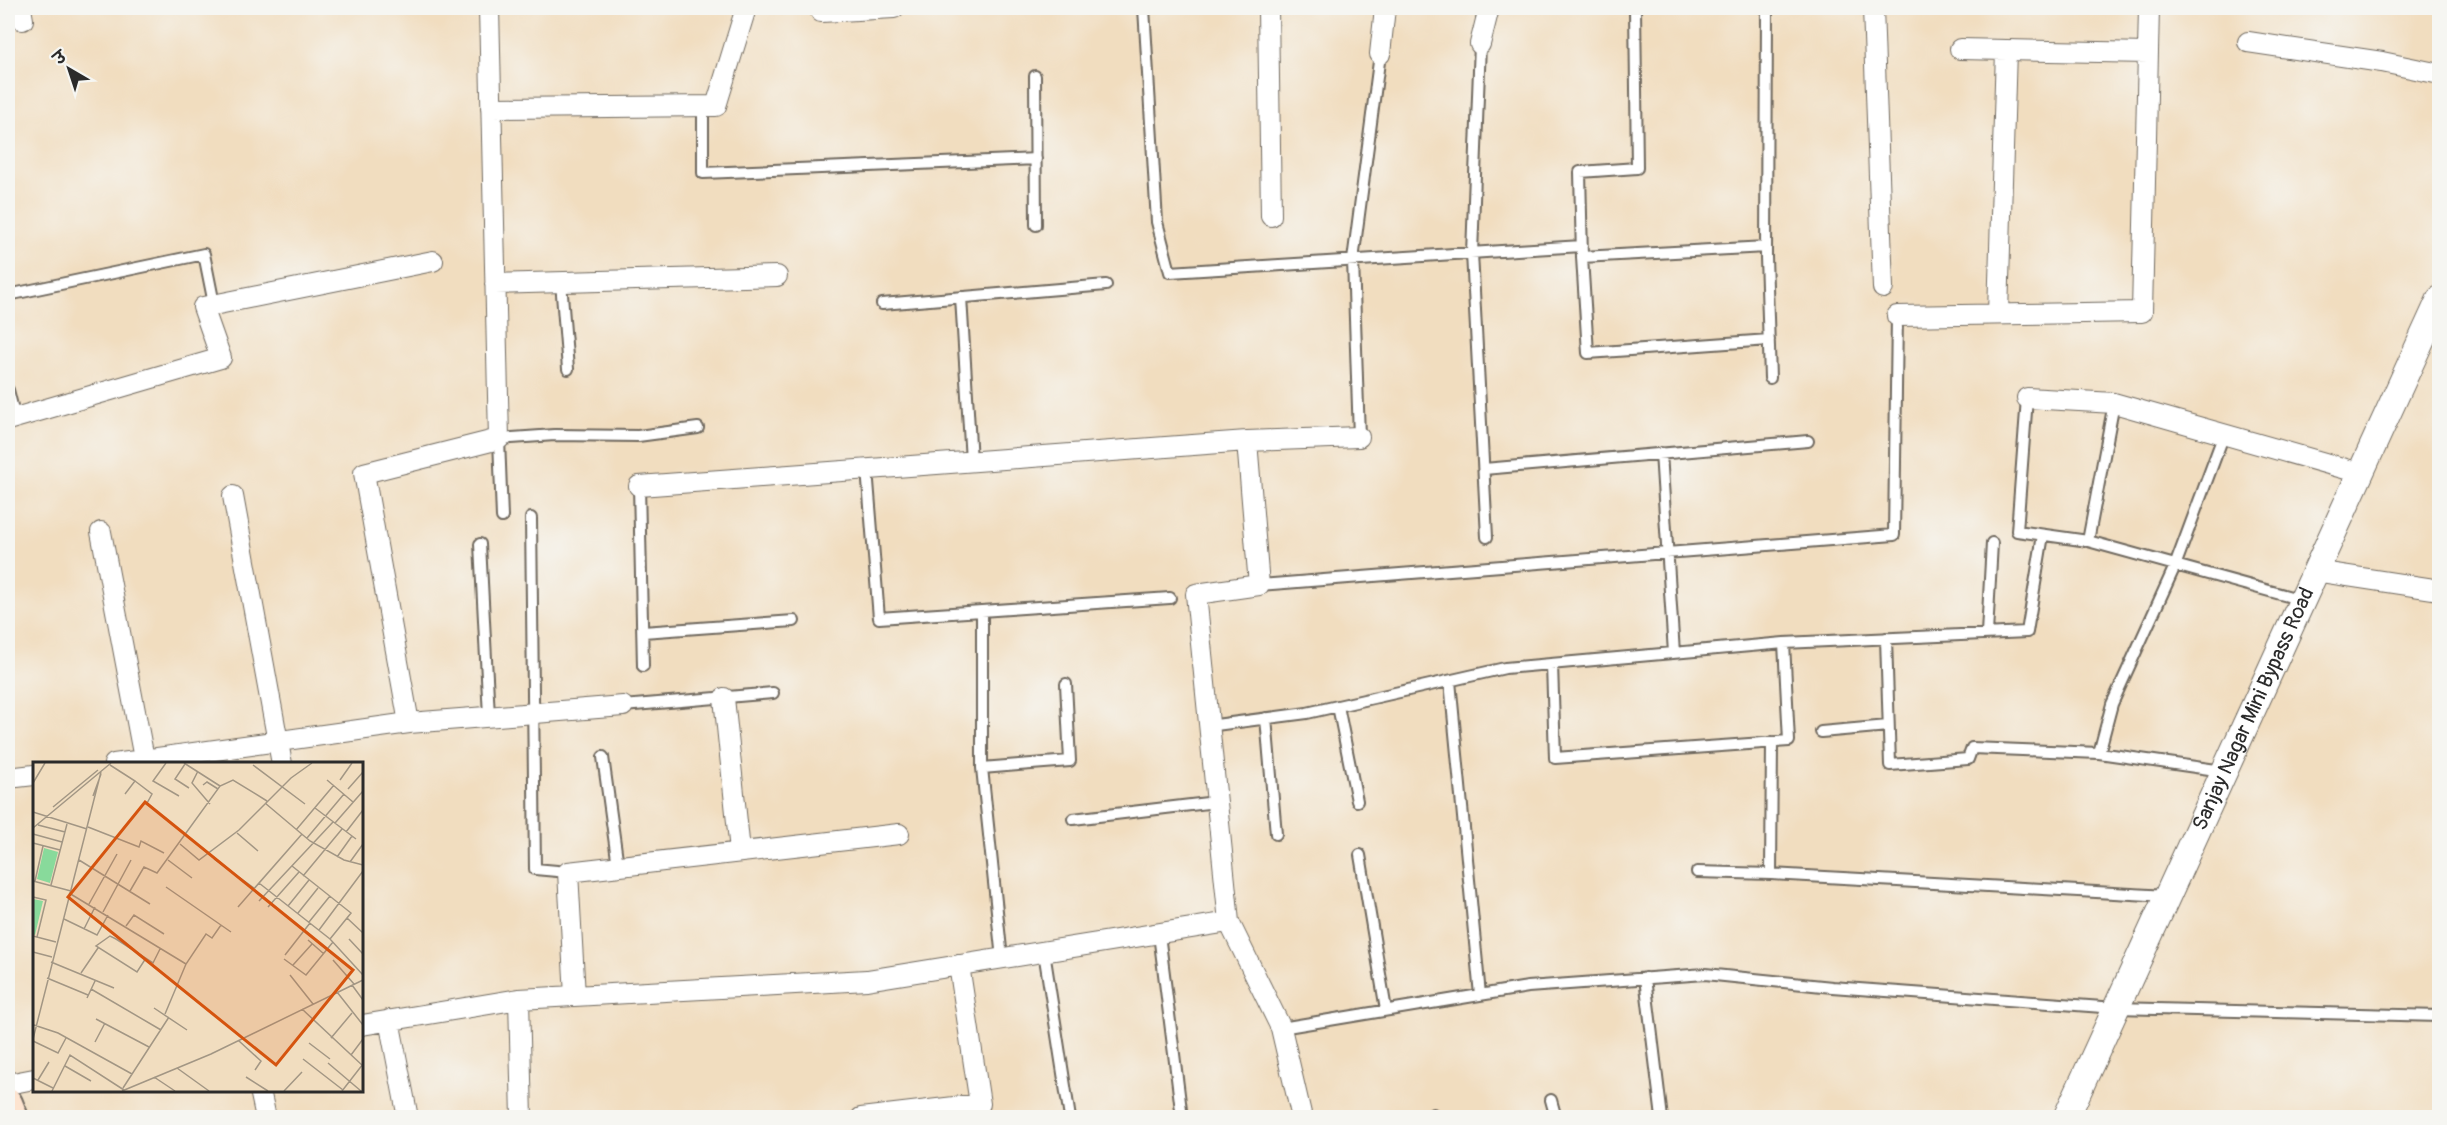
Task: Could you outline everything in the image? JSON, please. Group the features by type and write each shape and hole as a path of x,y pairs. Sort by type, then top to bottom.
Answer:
{"main road":[{"path":"8,1103 14,1118"}],"street":[{"path":"409,723 364,472 499,439 489,8"},
{"path":"491,108 716,106 746,8"},
{"path":"821,10 894,8"},
{"path":"1268,8 1271,216"},
{"path":"1380,54 1385,8"},
{"path":"1480,44 1489,8"},
{"path":"1873,8 1884,288"},
{"path":"1897,316 2142,312 2149,8"},
{"path":"2248,42 2382,62 2439,74"},
{"path":"1960,49 2148,53"},
{"path":"1998,314 2006,50"},
{"path":"11,419 221,358 203,306 433,261"},
{"path":"495,284 777,276"},
{"name":"Sanjay Nagar Mini Bypass Road","path":"2066,1118 2439,299"},
{"path":"2027,398 2114,403 2360,472"},
{"path":"639,486 1247,441 1359,437"},
{"path":"1247,441 1259,585 1196,594 1228,922 1281,1028 1302,1118"},
{"path":"233,496 282,762"},
{"path":"101,532 144,761 409,723 623,706"},
{"path":"2315,571 2439,591"},
{"path":"724,698 740,851"},
{"path":"8,778 33,775"},
{"path":"575,996 568,872 899,834"},
{"path":"363,1025 519,999 867,980 1228,922"},
{"path":"861,1118 910,1115 980,1104 959,965"},
{"path":"519,999 522,1118"},
{"path":"389,1020 408,1118"},
{"path":"8,1084 33,1079"},
{"path":"260,1092 266,1118"}],"lane":[{"path":"1144,8 1157,222 1170,272 1472,253 1766,248"},
{"path":"1635,8 1637,168 1580,172 1588,353 1768,340"},
{"path":"1767,8 1766,248 1770,378"},
{"path":"1480,44 1472,253 1487,537"},
{"path":"1359,437 1353,261 1380,54"},
{"path":"1035,76 1036,225"},
{"path":"703,106 703,172 1036,159"},
{"path":"8,295 204,254 214,304"},
{"path":"561,282 568,369"},
{"path":"882,304 1106,285"},
{"path":"961,297 971,461"},
{"path":"1259,585 1894,535 1897,316"},
{"path":"8,390 11,419"},
{"path":"2027,398 2017,531 2088,541 2302,600"},
{"path":"2088,541 2114,403"},
{"path":"502,517 499,439 555,435 638,436 698,428"},
{"path":"2098,753 2112,704 2175,566 2224,434"},
{"path":"1484,469 1808,441"},
{"path":"1661,453 1674,653"},
{"path":"867,469 879,618 1170,598"},
{"path":"639,486 643,666"},
{"path":"531,518 535,868 568,872"},
{"path":"1208,726 1338,706 1505,668 1784,643 2027,632 2043,535"},
{"path":"1987,633 1992,543"},
{"path":"480,544 489,716"},
{"path":"982,611 982,768 1002,959"},
{"path":"643,632 794,621"},
{"path":"1886,638 1890,765 1968,759 1972,748 2098,753 2224,771"},
{"path":"1552,664 1555,758 1789,741 1784,643"},
{"path":"1450,681 1480,995"},
{"path":"982,768 1070,761 1066,684"},
{"path":"623,706 774,693"},
{"path":"1338,706 1357,801"},
{"path":"1266,718 1276,834"},
{"path":"1821,732 1888,726"},
{"path":"1771,873 1772,742"},
{"path":"603,757 618,866"},
{"path":"1073,819 1216,802"},
{"path":"1360,855 1386,1010"},
{"path":"1698,872 1771,873 2167,896"},
{"path":"1159,934 1182,1118"},
{"path":"1044,952 1070,1118"},
{"path":"1281,1028 1528,987 1705,974 1832,987 2116,1008 2439,1016"},
{"path":"1645,978 1662,1118"},
{"path":"1551,1100 1556,1118"}]}
